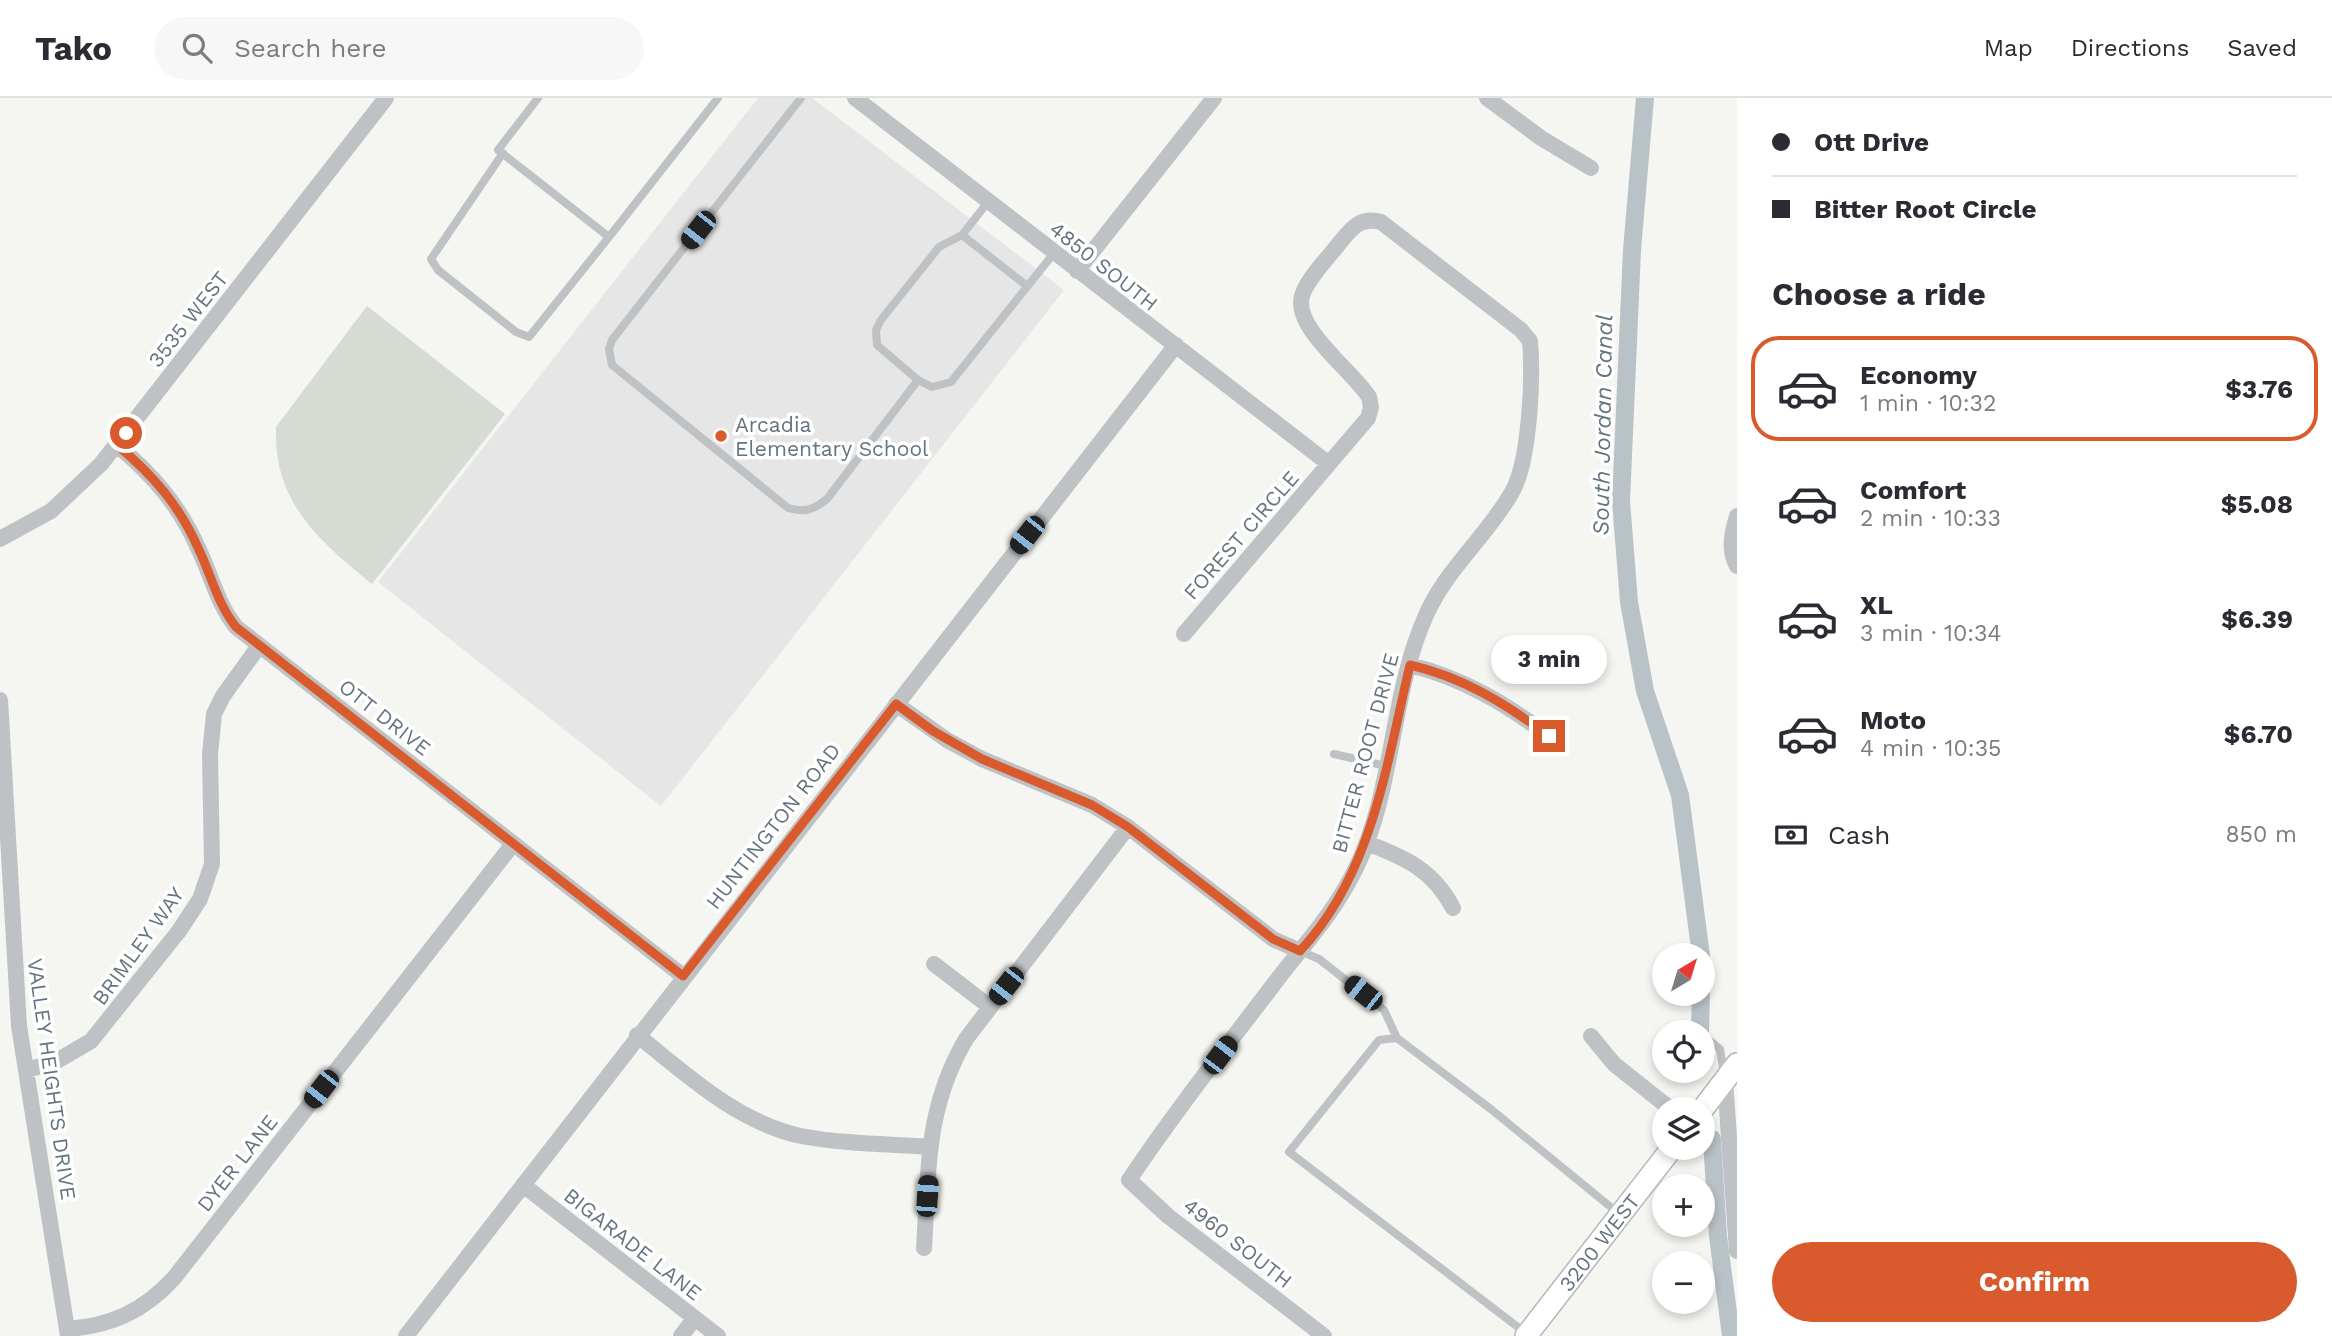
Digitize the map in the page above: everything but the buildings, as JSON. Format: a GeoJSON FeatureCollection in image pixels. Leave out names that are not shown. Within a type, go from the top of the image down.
{"type":"FeatureCollection","features":[{"type":"Feature","properties":{"kind":"street","name":"3535 WEST"},"geometry":{"type":"LineString","coordinates":[[0,539],[51,511],[80,487],[117,445],[386,98]]}},
{"type":"Feature","properties":{"kind":"street","name":"4850 SOUTH"},"geometry":{"type":"LineString","coordinates":[[855,98],[1329,464]]}},
{"type":"Feature","properties":{"kind":"street"},"geometry":{"type":"LineString","coordinates":[[1077,271],[1214,98]]}},
{"type":"Feature","properties":{"kind":"street"},"geometry":{"type":"LineString","coordinates":[[1487,98],[1541,138],[1591,167]]}},
{"type":"Feature","properties":{"kind":"street","name":"BITTER ROOT DRIVE"},"geometry":{"type":"LineString","coordinates":[[1129,1180],[1160,1133],[1331,912],[1367,843],[1410,665],[1426,615],[1440,586],[1511,494],[1524,462],[1530,341],[1521,330],[1391,228],[1369,219],[1358,223]]}},
{"type":"Feature","properties":{"kind":"street","name":"FOREST CIRCLE"},"geometry":{"type":"LineString","coordinates":[[1184,634],[1361,428],[1371,407],[1362,386],[1307,326],[1300,305],[1306,286],[1358,223]]}},
{"type":"Feature","properties":{"kind":"street","name":"HUNTINGTON ROAD"},"geometry":{"type":"LineString","coordinates":[[406,1336],[637,1035],[1176,345]]}},
{"type":"Feature","properties":{"kind":"street","name":"OTT DRIVE"},"geometry":{"type":"LineString","coordinates":[[117,445],[172,498],[201,552],[222,610],[236,627],[683,976]]}},
{"type":"Feature","properties":{"kind":"street"},"geometry":{"type":"LineString","coordinates":[[1737,516],[1732,557],[1737,566]]}},
{"type":"Feature","properties":{"kind":"street","name":"BRIMLEY WAY"},"geometry":{"type":"LineString","coordinates":[[27,1070],[54,1062],[91,1041],[179,931],[200,899],[212,864],[209,754],[214,714],[223,696],[258,646]]}},
{"type":"Feature","properties":{"kind":"street"},"geometry":{"type":"LineString","coordinates":[[1410,665],[1469,685],[1510,707],[1549,736]]}},
{"type":"Feature","properties":{"kind":"street","name":"VALLEY HEIGHTS DRIVE"},"geometry":{"type":"LineString","coordinates":[[0,700],[15,988],[68,1332]]}},
{"type":"Feature","properties":{"kind":"street"},"geometry":{"type":"LineString","coordinates":[[896,704],[929,728],[982,759],[1092,805],[1128,827],[1273,939],[1300,951]]}},
{"type":"Feature","properties":{"kind":"street"},"geometry":{"type":"LineString","coordinates":[[924,1248],[930,1147],[936,1106],[950,1067],[990,1007],[1128,827]]}},
{"type":"Feature","properties":{"kind":"street"},"geometry":{"type":"LineString","coordinates":[[1367,843],[1427,872],[1443,890],[1453,908]]}},
{"type":"Feature","properties":{"kind":"street","name":"DYER LANE"},"geometry":{"type":"LineString","coordinates":[[68,1332],[119,1320],[158,1295],[174,1278],[513,844]]}},
{"type":"Feature","properties":{"kind":"street"},"geometry":{"type":"LineString","coordinates":[[934,964],[990,1007]]}},
{"type":"Feature","properties":{"kind":"street"},"geometry":{"type":"LineString","coordinates":[[637,1035],[732,1107],[779,1129],[803,1136],[930,1147]]}},
{"type":"Feature","properties":{"kind":"street"},"geometry":{"type":"LineString","coordinates":[[1591,1036],[1614,1064],[1656,1097]]}},
{"type":"Feature","properties":{"kind":"street"},"geometry":{"type":"LineString","coordinates":[[1712,1097],[1731,1072]]}},
{"type":"Feature","properties":{"kind":"street"},"geometry":{"type":"LineString","coordinates":[[1731,1072],[1737,1251]]}},
{"type":"Feature","properties":{"kind":"street","name":"3200 WEST"},"geometry":{"type":"LineString","coordinates":[[1526,1335],[1663,1160]]}},
{"type":"Feature","properties":{"kind":"street","name":"4960 SOUTH"},"geometry":{"type":"LineString","coordinates":[[1129,1180],[1168,1216],[1324,1336]]}},
{"type":"Feature","properties":{"kind":"street","name":"BIGARADE LANE"},"geometry":{"type":"LineString","coordinates":[[523,1185],[718,1336]]}},
{"type":"Feature","properties":{"kind":"street"},"geometry":{"type":"LineString","coordinates":[[681,1336],[695,1318]]}},
{"type":"Feature","properties":{"kind":"lane"},"geometry":{"type":"LineString","coordinates":[[538,98],[498,150],[609,237]]}},
{"type":"Feature","properties":{"kind":"lane"},"geometry":{"type":"LineString","coordinates":[[503,153],[431,259],[438,270],[516,332],[529,337],[718,98]]}},
{"type":"Feature","properties":{"kind":"lane"},"geometry":{"type":"LineString","coordinates":[[801,98],[612,340],[609,349],[611,365],[788,508],[801,512],[814,509],[827,499],[918,380]]}},
{"type":"Feature","properties":{"kind":"lane"},"geometry":{"type":"LineString","coordinates":[[988,202],[962,235],[939,247],[876,330],[877,345],[918,380],[932,387],[951,382],[1054,253]]}},
{"type":"Feature","properties":{"kind":"lane"},"geometry":{"type":"LineString","coordinates":[[962,235],[1027,286]]}},
{"type":"Feature","properties":{"kind":"lane"},"geometry":{"type":"LineString","coordinates":[[1334,754],[1386,766]]}},
{"type":"Feature","properties":{"kind":"lane"},"geometry":{"type":"LineString","coordinates":[[1300,951],[1319,959],[1384,1010],[1397,1038],[1492,1110],[1620,1214]]}},
{"type":"Feature","properties":{"kind":"lane"},"geometry":{"type":"LineString","coordinates":[[1397,1038],[1379,1040],[1290,1152],[1526,1335]]}},
{"type":"Feature","properties":{"kind":"lane"},"geometry":{"type":"LineString","coordinates":[[1715,1045],[1720,1049],[1731,1072]]}},
{"type":"Feature","properties":{"kind":"shaded area","name":"Arcadia Elementary School"},"geometry":{"type":"Polygon","coordinates":[[[758,98],[812,98],[1064,290],[661,806],[378,582],[758,98]]]}},
{"type":"Feature","properties":{"kind":"shaded area"},"geometry":{"type":"Polygon","coordinates":[[[367,306],[505,414],[372,584],[334,552],[303,518],[282,477],[277,454],[276,427],[367,306]]]}},
{"type":"Feature","properties":{"kind":"waterway","name":"South Jordan Canal"},"geometry":{"type":"LineString","coordinates":[[1645,98],[1632,250],[1621,501],[1629,602],[1645,691],[1680,795],[1699,943]]}},
{"type":"Feature","properties":{"kind":"waterway","name":"South Jordan Canal"},"geometry":{"type":"LineString","coordinates":[[1700,1020],[1701,1006]]}},
{"type":"Feature","properties":{"kind":"waterway","name":"South Jordan Canal"},"geometry":{"type":"LineString","coordinates":[[1713,1160],[1718,1236],[1731,1336]]}},
{"type":"Feature","properties":{"kind":"place","name":"Arcadia Elementary School"},"geometry":{"type":"Point","coordinates":[721,436]}},
{"type":"Feature","properties":{"kind":"route"},"geometry":{"type":"LineString","coordinates":[[126,433],[117,445],[172,498],[201,552],[222,610],[236,627],[683,976],[896,704],[947,740],[982,759],[1092,805],[1128,827],[1273,939],[1300,951],[1317,933],[1345,890],[1367,843],[1410,665],[1437,671],[1469,685],[1510,707],[1549,736]]}}]}
